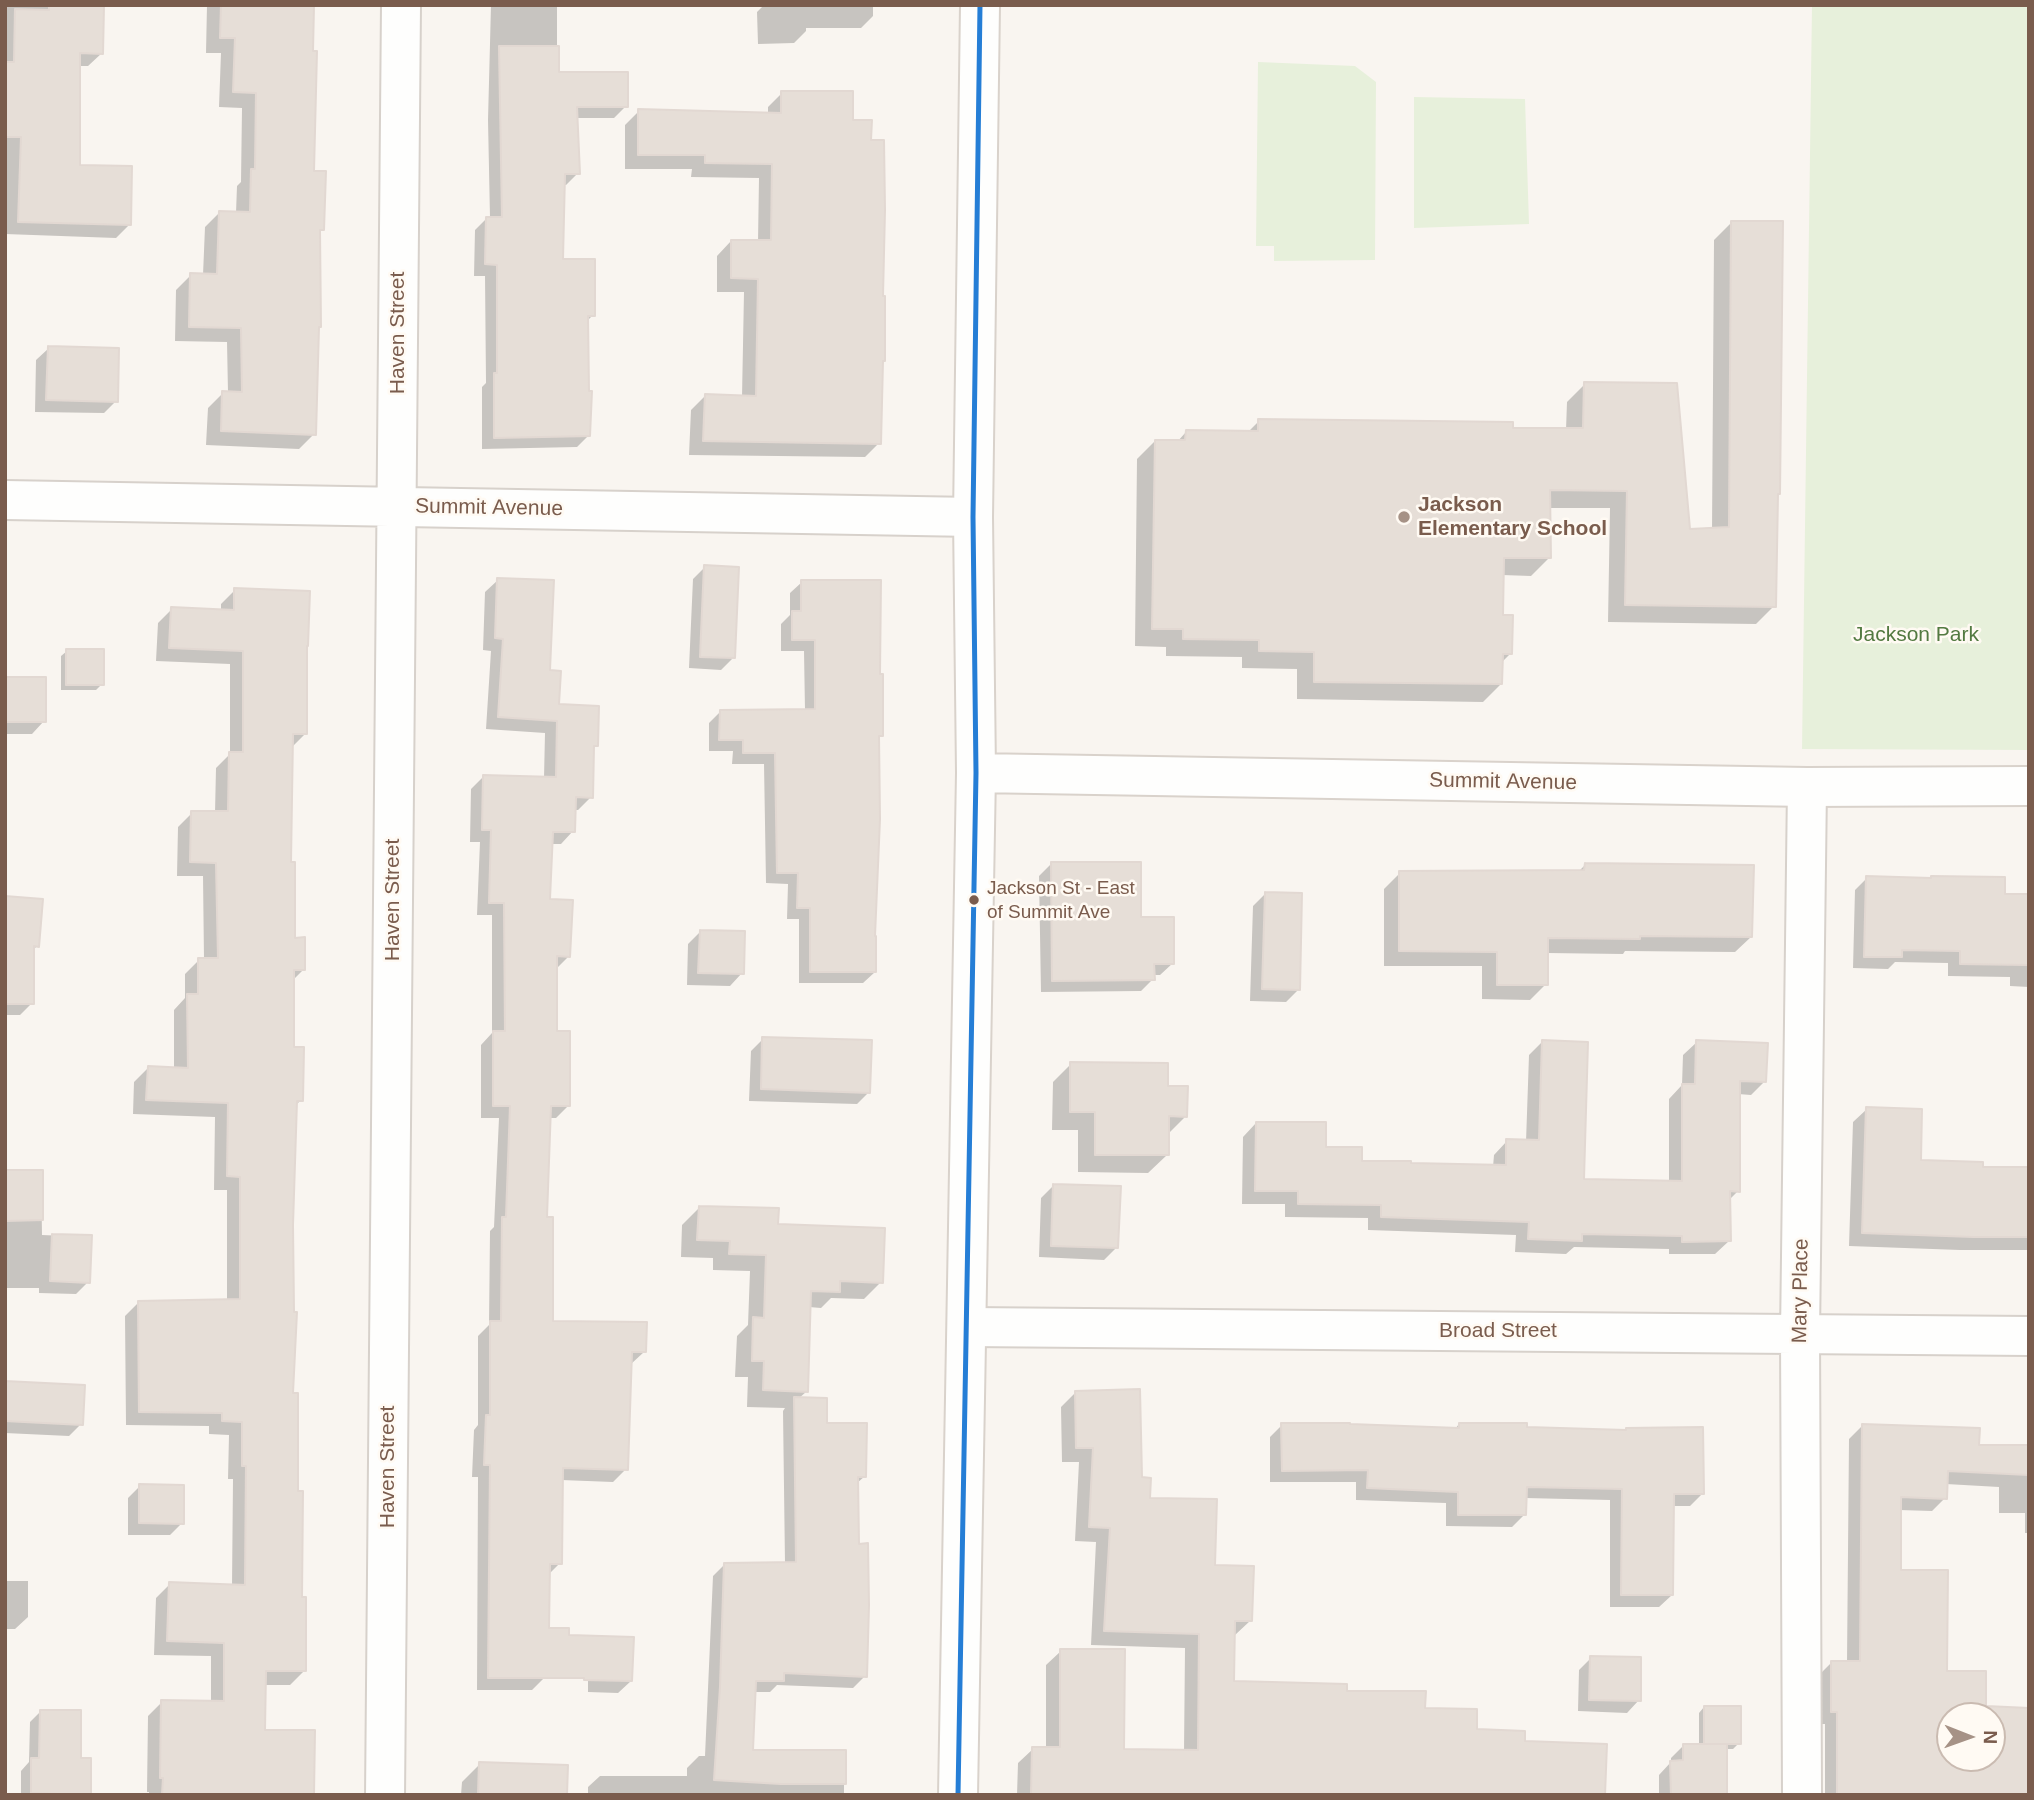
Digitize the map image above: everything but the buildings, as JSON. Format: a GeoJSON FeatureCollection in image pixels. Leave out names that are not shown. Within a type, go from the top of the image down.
{"type":"FeatureCollection","features":[{"type":"Feature","properties":{"kind":"street","name":"Haven Street"},"geometry":{"type":"LineString","coordinates":[[386,1795],[401,5]]}},
{"type":"Feature","properties":{"kind":"street"},"geometry":{"type":"LineString","coordinates":[[958,1795],[976,773],[973,517],[980,5]]}},
{"type":"Feature","properties":{"kind":"street","name":"Summit Avenue"},"geometry":{"type":"LineString","coordinates":[[5,500],[973,517]]}},
{"type":"Feature","properties":{"kind":"street","name":"Summit Avenue"},"geometry":{"type":"LineString","coordinates":[[976,773],[1807,787],[2029,786]]}},
{"type":"Feature","properties":{"kind":"street","name":"Mary Place"},"geometry":{"type":"LineString","coordinates":[[1802,1795],[1800,1334],[1807,787]]}},
{"type":"Feature","properties":{"kind":"street","name":"Broad Street"},"geometry":{"type":"LineString","coordinates":[[968,1327],[2029,1336]]}},
{"type":"Feature","properties":{"kind":"green space","name":"Jackson Park"},"geometry":{"type":"Polygon","coordinates":[[[1812,5],[2029,5],[2029,750],[1802,749],[1812,5]]]}},
{"type":"Feature","properties":{"kind":"green space"},"geometry":{"type":"Polygon","coordinates":[[[1258,62],[1355,66],[1376,82],[1375,260],[1274,261],[1274,246],[1256,246],[1258,62]]]}},
{"type":"Feature","properties":{"kind":"green space"},"geometry":{"type":"Polygon","coordinates":[[[1414,97],[1525,99],[1529,224],[1414,228],[1414,97]]]}},
{"type":"Feature","properties":{"kind":"transit line"},"geometry":{"type":"LineString","coordinates":[[958,1795],[976,773],[973,517],[980,5]]}},
{"type":"Feature","properties":{"kind":"place","name":"Jackson Elementary School"},"geometry":{"type":"Point","coordinates":[1404,517]}},
{"type":"Feature","properties":{"kind":"place","name":"Jackson St - East of Summit Ave"},"geometry":{"type":"Point","coordinates":[974,900]}}]}
